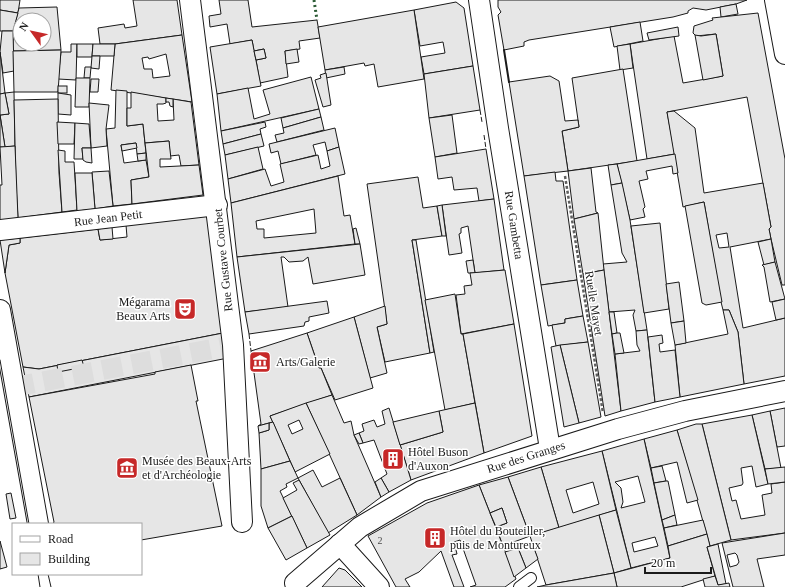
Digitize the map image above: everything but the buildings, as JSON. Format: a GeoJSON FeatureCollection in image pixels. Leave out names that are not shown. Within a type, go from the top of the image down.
{"type":"FeatureCollection","features":[{"type":"Feature","properties":{"kind":"street","name":"Rue Gustave Courbet"},"geometry":{"type":"LineString","coordinates":[[190,0],[217,205],[233,346],[242,522]]}},
{"type":"Feature","properties":{"kind":"street","name":"Rue Gambetta"},"geometry":{"type":"LineString","coordinates":[[479,0],[498,128],[550,449]]}},
{"type":"Feature","properties":{"kind":"street"},"geometry":{"type":"LineString","coordinates":[[775,0],[782,23],[785,54]]}},
{"type":"Feature","properties":{"kind":"street","name":"Rue Jean Petit"},"geometry":{"type":"LineString","coordinates":[[0,230],[217,205]]}},
{"type":"Feature","properties":{"kind":"street"},"geometry":{"type":"LineString","coordinates":[[0,310],[38,523]]}},
{"type":"Feature","properties":{"kind":"street","name":"Rue des Granges"},"geometry":{"type":"LineString","coordinates":[[295,583],[360,527],[421,491],[550,449],[685,411],[785,390]]}},
{"type":"Feature","properties":{"kind":"street"},"geometry":{"type":"LineString","coordinates":[[340,544],[379,587]]}},
{"type":"Feature","properties":{"kind":"lane"},"geometry":{"type":"LineString","coordinates":[[519,587],[532,578]]}},
{"type":"Feature","properties":{"kind":"path","name":"Ruelle Mayet"},"geometry":{"type":"LineString","coordinates":[[565,176],[606,433]]}},
{"type":"Feature","properties":{"kind":"tunnel"},"geometry":{"type":"LineString","coordinates":[[14,387],[233,345]]}},
{"type":"Feature","properties":{"kind":"tram line"},"geometry":{"type":"LineString","coordinates":[[0,360],[29,523]]}},
{"type":"Feature","properties":{"kind":"tram line"},"geometry":{"type":"LineString","coordinates":[[38,575],[40,587]]}},
{"type":"Feature","properties":{"kind":"tram line"},"geometry":{"type":"LineString","coordinates":[[48,575],[51,587]]}},
{"type":"Feature","properties":{"kind":"hedge"},"geometry":{"type":"LineString","coordinates":[[314,0],[317,20]]}},
{"type":"Feature","properties":{"kind":"fence"},"geometry":{"type":"LineString","coordinates":[[480,110],[482,122]]}},
{"type":"Feature","properties":{"kind":"fence"},"geometry":{"type":"LineString","coordinates":[[484,135],[486,149]]}},
{"type":"Feature","properties":{"kind":"fence"},"geometry":{"type":"LineString","coordinates":[[249,334],[251,351]]}},
{"type":"Feature","properties":{"kind":"wall"},"geometry":{"type":"LineString","coordinates":[[504,50],[509,82]]}},
{"type":"Feature","properties":{"kind":"place","name":"Mégarama Beaux Arts"},"geometry":{"type":"Point","coordinates":[185,309]}},
{"type":"Feature","properties":{"kind":"place","name":"Arts/Galerie"},"geometry":{"type":"Point","coordinates":[260,362]}},
{"type":"Feature","properties":{"kind":"place","name":"Hôtel Buson d'Auxon"},"geometry":{"type":"Point","coordinates":[393,459]}},
{"type":"Feature","properties":{"kind":"place","name":"Musée des Beaux-Arts et d'Archéologie"},"geometry":{"type":"Point","coordinates":[127,468]}},
{"type":"Feature","properties":{"kind":"place","name":"Hôtel du Bouteiller, puis de Montureux"},"geometry":{"type":"Point","coordinates":[435,538]}}]}
